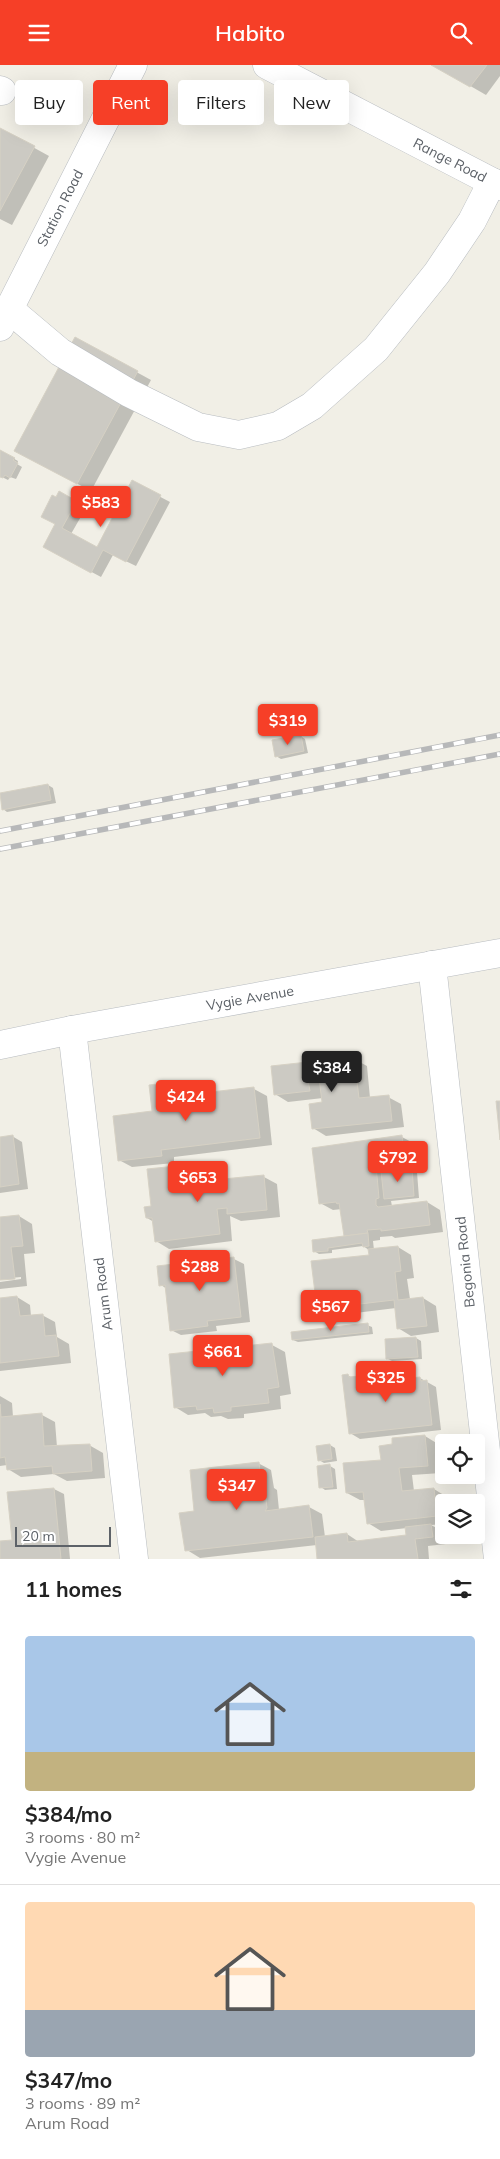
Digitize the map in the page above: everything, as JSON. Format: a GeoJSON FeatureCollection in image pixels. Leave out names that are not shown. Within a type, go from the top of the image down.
{"type":"FeatureCollection","features":[{"type":"Feature","properties":{"kind":"street","name":"Station Road"},"geometry":{"type":"LineString","coordinates":[[5,318],[120,77],[133,65]]}},
{"type":"Feature","properties":{"kind":"street","name":"Range Road"},"geometry":{"type":"LineString","coordinates":[[267,65],[496,184]]}},
{"type":"Feature","properties":{"kind":"street"},"geometry":{"type":"LineString","coordinates":[[5,318],[129,393],[198,427],[239,435],[278,426],[312,406],[376,349],[442,265],[496,184]]}},
{"type":"Feature","properties":{"kind":"street","name":"Vygie Avenue"},"geometry":{"type":"LineString","coordinates":[[0,1045],[72,1029],[500,953]]}},
{"type":"Feature","properties":{"kind":"street","name":"Begonia Road"},"geometry":{"type":"LineString","coordinates":[[432,965],[498,1559]]}},
{"type":"Feature","properties":{"kind":"street","name":"Arum Road"},"geometry":{"type":"LineString","coordinates":[[72,1029],[134,1559]]}},
{"type":"Feature","properties":{"kind":"building"},"geometry":{"type":"Polygon","coordinates":[[[431,65],[487,65],[470,87],[431,65]]]}},
{"type":"Feature","properties":{"kind":"building"},"geometry":{"type":"Polygon","coordinates":[[[0,128],[35,146],[0,211],[0,128]]]}},
{"type":"Feature","properties":{"kind":"building"},"geometry":{"type":"Polygon","coordinates":[[[75,337],[138,371],[77,484],[14,451],[75,337]]]}},
{"type":"Feature","properties":{"kind":"building"},"geometry":{"type":"Polygon","coordinates":[[[0,450],[15,458],[13,460],[18,463],[10,478],[5,475],[3,478],[0,477],[0,450]]]}},
{"type":"Feature","properties":{"kind":"building"},"geometry":{"type":"Polygon","coordinates":[[[132,480],[161,495],[126,562],[103,550],[91,573],[43,547],[55,524],[41,517],[52,495],[56,497],[59,491],[73,499],[70,505],[74,506],[62,528],[97,547],[132,480]]]}},
{"type":"Feature","properties":{"kind":"building"},"geometry":{"type":"Polygon","coordinates":[[[301,735],[304,751],[275,757],[272,740],[301,735]]]}},
{"type":"Feature","properties":{"kind":"building"},"geometry":{"type":"Polygon","coordinates":[[[48,784],[51,800],[2,810],[0,793],[48,784]]]}},
{"type":"Feature","properties":{"kind":"building"},"geometry":{"type":"Polygon","coordinates":[[[354,1057],[359,1098],[389,1095],[392,1121],[312,1129],[309,1104],[322,1102],[319,1078],[308,1080],[310,1091],[274,1095],[271,1066],[354,1057]]]}},
{"type":"Feature","properties":{"kind":"building"},"geometry":{"type":"Polygon","coordinates":[[[175,1082],[177,1096],[254,1087],[260,1138],[161,1150],[162,1156],[118,1161],[113,1116],[152,1111],[149,1085],[175,1082]]]}},
{"type":"Feature","properties":{"kind":"building"},"geometry":{"type":"Polygon","coordinates":[[[496,1101],[500,1101],[500,1140],[496,1101]]]}},
{"type":"Feature","properties":{"kind":"building"},"geometry":{"type":"Polygon","coordinates":[[[13,1135],[19,1184],[0,1187],[0,1137],[13,1135]]]}},
{"type":"Feature","properties":{"kind":"building"},"geometry":{"type":"Polygon","coordinates":[[[402,1135],[405,1161],[376,1165],[379,1198],[376,1199],[376,1205],[378,1207],[427,1201],[430,1225],[381,1231],[381,1229],[367,1230],[368,1233],[344,1236],[339,1203],[319,1204],[312,1148],[402,1135]]]}},
{"type":"Feature","properties":{"kind":"building"},"geometry":{"type":"Polygon","coordinates":[[[186,1165],[188,1188],[224,1185],[223,1179],[264,1175],[267,1210],[227,1214],[227,1208],[217,1209],[220,1234],[155,1242],[152,1218],[146,1218],[144,1207],[151,1206],[147,1169],[186,1165]]]}},
{"type":"Feature","properties":{"kind":"building"},"geometry":{"type":"Polygon","coordinates":[[[412,1168],[414,1196],[384,1199],[381,1171],[412,1168]]]}},
{"type":"Feature","properties":{"kind":"building"},"geometry":{"type":"Polygon","coordinates":[[[19,1215],[23,1246],[11,1247],[15,1279],[0,1280],[0,1217],[19,1215]]]}},
{"type":"Feature","properties":{"kind":"building"},"geometry":{"type":"Polygon","coordinates":[[[368,1233],[369,1246],[363,1247],[362,1243],[328,1248],[328,1251],[313,1252],[312,1240],[368,1233]]]}},
{"type":"Feature","properties":{"kind":"building"},"geometry":{"type":"Polygon","coordinates":[[[398,1246],[401,1271],[395,1272],[398,1300],[423,1297],[427,1326],[397,1329],[394,1300],[317,1309],[311,1261],[369,1255],[368,1249],[398,1246]]]}},
{"type":"Feature","properties":{"kind":"building"},"geometry":{"type":"Polygon","coordinates":[[[234,1257],[241,1317],[207,1321],[208,1326],[170,1331],[165,1285],[159,1286],[157,1266],[234,1257]]]}},
{"type":"Feature","properties":{"kind":"building"},"geometry":{"type":"Polygon","coordinates":[[[17,1296],[20,1316],[43,1314],[45,1336],[56,1335],[59,1356],[0,1363],[0,1298],[17,1296]]]}},
{"type":"Feature","properties":{"kind":"building"},"geometry":{"type":"Polygon","coordinates":[[[368,1323],[369,1332],[292,1340],[291,1332],[368,1323]]]}},
{"type":"Feature","properties":{"kind":"building"},"geometry":{"type":"Polygon","coordinates":[[[416,1337],[418,1357],[386,1359],[385,1339],[416,1337]]]}},
{"type":"Feature","properties":{"kind":"building"},"geometry":{"type":"Polygon","coordinates":[[[272,1343],[279,1387],[267,1389],[269,1403],[231,1407],[231,1411],[214,1413],[213,1408],[197,1410],[196,1406],[174,1408],[169,1354],[272,1343]]]}},
{"type":"Feature","properties":{"kind":"building"},"geometry":{"type":"Polygon","coordinates":[[[400,1372],[401,1379],[420,1377],[421,1381],[427,1380],[432,1425],[349,1434],[342,1375],[348,1374],[349,1377],[400,1372]]]}},
{"type":"Feature","properties":{"kind":"building"},"geometry":{"type":"Polygon","coordinates":[[[0,1404],[1,1417],[42,1413],[44,1446],[90,1444],[92,1471],[53,1474],[52,1466],[7,1470],[5,1457],[0,1458],[0,1404]]]}},
{"type":"Feature","properties":{"kind":"building"},"geometry":{"type":"Polygon","coordinates":[[[425,1435],[428,1466],[399,1468],[402,1491],[434,1488],[435,1516],[367,1524],[363,1492],[346,1493],[343,1463],[381,1460],[379,1446],[392,1444],[392,1438],[425,1435]]]}},
{"type":"Feature","properties":{"kind":"building"},"geometry":{"type":"Polygon","coordinates":[[[330,1444],[332,1459],[318,1461],[316,1446],[330,1444]]]}},
{"type":"Feature","properties":{"kind":"building"},"geometry":{"type":"Polygon","coordinates":[[[259,1462],[261,1481],[264,1481],[267,1508],[265,1511],[309,1505],[313,1537],[185,1551],[179,1513],[194,1511],[190,1470],[259,1462]]]}},
{"type":"Feature","properties":{"kind":"building"},"geometry":{"type":"Polygon","coordinates":[[[330,1464],[333,1487],[319,1488],[317,1466],[330,1464]]]}},
{"type":"Feature","properties":{"kind":"building"},"geometry":{"type":"Polygon","coordinates":[[[54,1488],[61,1559],[0,1559],[0,1541],[12,1540],[7,1492],[54,1488]]]}},
{"type":"Feature","properties":{"kind":"building"},"geometry":{"type":"Polygon","coordinates":[[[431,1524],[433,1537],[415,1539],[418,1559],[317,1559],[315,1537],[347,1533],[348,1542],[406,1535],[405,1527],[431,1524]]]}},
{"type":"Feature","properties":{"kind":"railway"},"geometry":{"type":"LineString","coordinates":[[0,831],[500,735]]}},
{"type":"Feature","properties":{"kind":"railway"},"geometry":{"type":"LineString","coordinates":[[0,849],[500,754]]}}]}
